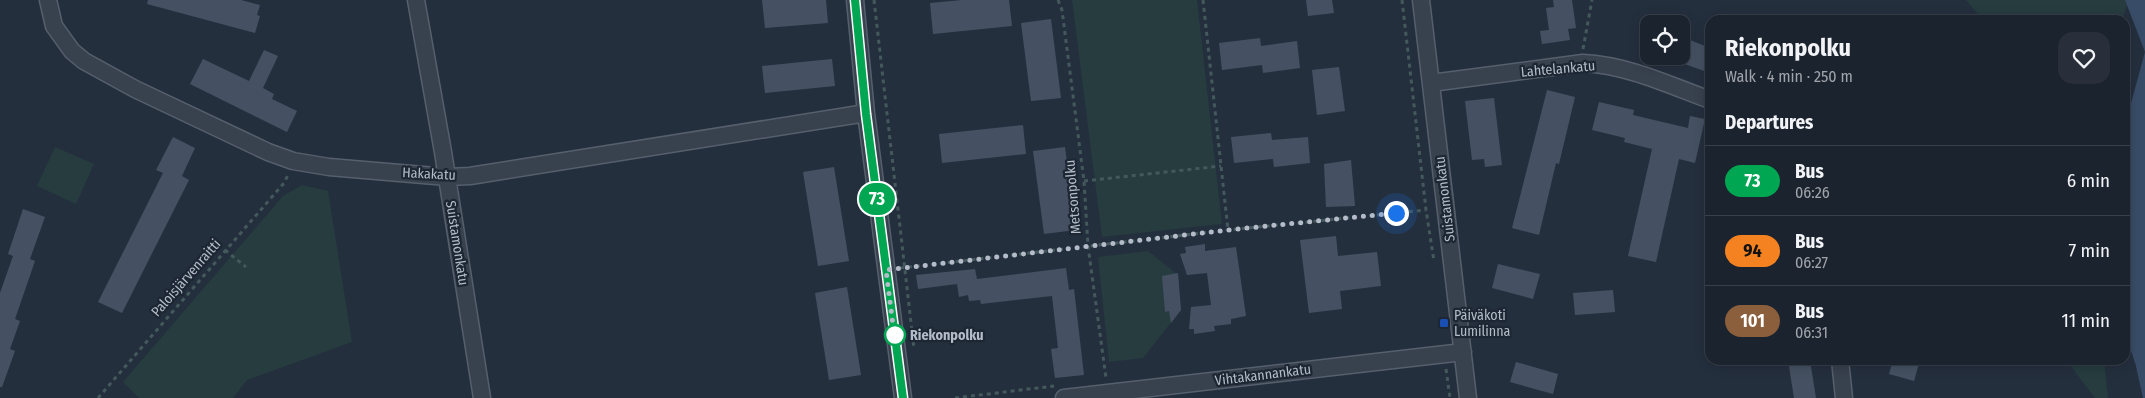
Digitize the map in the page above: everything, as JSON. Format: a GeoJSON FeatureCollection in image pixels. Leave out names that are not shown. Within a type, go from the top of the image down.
{"type":"FeatureCollection","features":[{"type":"Feature","properties":{"kind":"street","name":"Hakakatu"},"geometry":{"type":"LineString","coordinates":[[48,0],[54,26],[72,51],[84,61],[135,90],[268,152],[293,161],[329,168],[447,177],[470,176],[866,114]]}},
{"type":"Feature","properties":{"kind":"street","name":"Suistamonkatu"},"geometry":{"type":"LineString","coordinates":[[416,0],[447,177],[482,398]]}},
{"type":"Feature","properties":{"kind":"street"},"geometry":{"type":"LineString","coordinates":[[855,0],[866,114],[903,398]]}},
{"type":"Feature","properties":{"kind":"street","name":"Suistamonkatu"},"geometry":{"type":"LineString","coordinates":[[1422,0],[1468,398]]}},
{"type":"Feature","properties":{"kind":"street","name":"Lahtelankatu"},"geometry":{"type":"LineString","coordinates":[[1431,83],[1583,63],[1599,64],[1629,71],[1705,98]]}},
{"type":"Feature","properties":{"kind":"street","name":"Vihtakannankatu"},"geometry":{"type":"LineString","coordinates":[[1061,392],[1181,391],[1463,352]]}},
{"type":"Feature","properties":{"kind":"street"},"geometry":{"type":"LineString","coordinates":[[1841,365],[1844,398]]}},
{"type":"Feature","properties":{"kind":"path"},"geometry":{"type":"LineString","coordinates":[[874,0],[914,350]]}},
{"type":"Feature","properties":{"kind":"path","name":"Metsonpolku"},"geometry":{"type":"LineString","coordinates":[[1058,0],[1062,10],[1084,181],[1088,246],[1106,380],[1097,381]]}},
{"type":"Feature","properties":{"kind":"path"},"geometry":{"type":"LineString","coordinates":[[1203,0],[1228,230]]}},
{"type":"Feature","properties":{"kind":"path"},"geometry":{"type":"LineString","coordinates":[[1402,0],[1426,210],[1435,267]]}},
{"type":"Feature","properties":{"kind":"path"},"geometry":{"type":"LineString","coordinates":[[1583,63],[1583,52],[1592,0]]}},
{"type":"Feature","properties":{"kind":"path"},"geometry":{"type":"LineString","coordinates":[[1084,181],[1221,166]]}},
{"type":"Feature","properties":{"kind":"path","name":"Paloisjärvenraitti"},"geometry":{"type":"LineString","coordinates":[[98,398],[284,183],[289,172]]}},
{"type":"Feature","properties":{"kind":"path"},"geometry":{"type":"LineString","coordinates":[[886,270],[1228,230],[1426,210]]}},
{"type":"Feature","properties":{"kind":"path"},"geometry":{"type":"LineString","coordinates":[[225,250],[246,267]]}},
{"type":"Feature","properties":{"kind":"path"},"geometry":{"type":"LineString","coordinates":[[1444,354],[1450,398]]}},
{"type":"Feature","properties":{"kind":"path"},"geometry":{"type":"LineString","coordinates":[[955,398],[1061,392]]}},
{"type":"Feature","properties":{"kind":"green space"},"geometry":{"type":"Polygon","coordinates":[[[1072,0],[1197,0],[1222,224],[1102,237],[1072,0]]]}},
{"type":"Feature","properties":{"kind":"green space"},"geometry":{"type":"Polygon","coordinates":[[[1966,0],[2125,0],[2127,5],[2124,15],[1979,15],[1966,0]]]}},
{"type":"Feature","properties":{"kind":"green space"},"geometry":{"type":"Polygon","coordinates":[[[55,147],[94,164],[76,204],[37,186],[55,147]]]}},
{"type":"Feature","properties":{"kind":"green space"},"geometry":{"type":"Polygon","coordinates":[[[302,185],[328,191],[352,342],[247,380],[233,398],[139,398],[123,382],[283,196],[302,185]]]}},
{"type":"Feature","properties":{"kind":"green space"},"geometry":{"type":"Polygon","coordinates":[[[1148,251],[1178,275],[1181,310],[1143,358],[1109,362],[1098,257],[1148,251]]]}},
{"type":"Feature","properties":{"kind":"green space"},"geometry":{"type":"Polygon","coordinates":[[[2070,365],[2105,365],[2108,398],[2095,398],[2070,365]]]}},
{"type":"Feature","properties":{"kind":"water"},"geometry":{"type":"Polygon","coordinates":[[[2125,0],[2145,0],[2145,52],[2125,0]]]}},
{"type":"Feature","properties":{"kind":"water"},"geometry":{"type":"Polygon","coordinates":[[[2145,52],[2145,398],[2143,398],[2130,347],[2130,107],[2145,52]]]}},
{"type":"Feature","properties":{"kind":"building"},"geometry":{"type":"Polygon","coordinates":[[[148,0],[241,0],[260,5],[257,15],[260,16],[255,33],[147,4],[148,0]]]}},
{"type":"Feature","properties":{"kind":"building"},"geometry":{"type":"Polygon","coordinates":[[[762,0],[826,0],[828,23],[765,28],[762,0]]]}},
{"type":"Feature","properties":{"kind":"building"},"geometry":{"type":"Polygon","coordinates":[[[962,0],[1009,0],[1012,26],[933,34],[930,3],[962,0]]]}},
{"type":"Feature","properties":{"kind":"building"},"geometry":{"type":"Polygon","coordinates":[[[1306,0],[1332,0],[1334,13],[1308,16],[1306,0]]]}},
{"type":"Feature","properties":{"kind":"building"},"geometry":{"type":"Polygon","coordinates":[[[1553,0],[1572,0],[1576,28],[1568,29],[1570,40],[1542,44],[1540,31],[1549,30],[1546,8],[1554,7],[1553,0]]]}},
{"type":"Feature","properties":{"kind":"building"},"geometry":{"type":"Polygon","coordinates":[[[1051,19],[1061,98],[1031,101],[1021,23],[1051,19]]]}},
{"type":"Feature","properties":{"kind":"building"},"geometry":{"type":"Polygon","coordinates":[[[1260,38],[1261,46],[1297,41],[1300,68],[1263,73],[1262,65],[1222,70],[1219,43],[1260,38]]]}},
{"type":"Feature","properties":{"kind":"building"},"geometry":{"type":"Polygon","coordinates":[[[1690,40],[1705,46],[1705,71],[1687,65],[1690,65],[1690,40]]]}},
{"type":"Feature","properties":{"kind":"building"},"geometry":{"type":"Polygon","coordinates":[[[264,50],[278,56],[263,88],[274,94],[272,99],[297,111],[287,132],[190,84],[203,59],[249,81],[264,50]]]}},
{"type":"Feature","properties":{"kind":"building"},"geometry":{"type":"Polygon","coordinates":[[[832,59],[835,86],[765,93],[762,66],[832,59]]]}},
{"type":"Feature","properties":{"kind":"building"},"geometry":{"type":"Polygon","coordinates":[[[1339,67],[1345,111],[1317,115],[1312,70],[1339,67]]]}},
{"type":"Feature","properties":{"kind":"building"},"geometry":{"type":"Polygon","coordinates":[[[1547,90],[1575,97],[1559,164],[1556,163],[1539,235],[1512,228],[1547,90]]]}},
{"type":"Feature","properties":{"kind":"building"},"geometry":{"type":"Polygon","coordinates":[[[1494,98],[1502,165],[1485,167],[1484,159],[1472,160],[1465,101],[1494,98]]]}},
{"type":"Feature","properties":{"kind":"building"},"geometry":{"type":"Polygon","coordinates":[[[1599,102],[1634,110],[1633,115],[1688,128],[1690,116],[1705,119],[1695,163],[1679,159],[1656,262],[1628,256],[1652,149],[1624,142],[1625,138],[1592,130],[1599,102]]]}},
{"type":"Feature","properties":{"kind":"building"},"geometry":{"type":"Polygon","coordinates":[[[1023,125],[1026,154],[942,163],[939,134],[1023,125]]]}},
{"type":"Feature","properties":{"kind":"building"},"geometry":{"type":"Polygon","coordinates":[[[1271,133],[1272,140],[1308,137],[1310,163],[1274,167],[1273,159],[1234,163],[1231,137],[1271,133]]]}},
{"type":"Feature","properties":{"kind":"building"},"geometry":{"type":"Polygon","coordinates":[[[173,137],[195,148],[182,176],[189,180],[122,313],[98,302],[163,173],[156,170],[173,137]]]}},
{"type":"Feature","properties":{"kind":"building"},"geometry":{"type":"Polygon","coordinates":[[[1065,147],[1076,230],[1044,234],[1033,151],[1065,147]]]}},
{"type":"Feature","properties":{"kind":"building"},"geometry":{"type":"Polygon","coordinates":[[[1351,160],[1355,206],[1326,207],[1324,164],[1351,160]]]}},
{"type":"Feature","properties":{"kind":"building"},"geometry":{"type":"Polygon","coordinates":[[[834,167],[849,261],[818,266],[803,172],[834,167]]]}},
{"type":"Feature","properties":{"kind":"building"},"geometry":{"type":"Polygon","coordinates":[[[23,209],[45,217],[30,259],[35,261],[15,319],[20,321],[10,349],[15,351],[2,387],[0,387],[0,293],[13,256],[8,254],[23,209]]]}},
{"type":"Feature","properties":{"kind":"building"},"geometry":{"type":"Polygon","coordinates":[[[1336,236],[1338,256],[1377,252],[1381,286],[1340,291],[1342,309],[1309,313],[1300,240],[1336,236]]]}},
{"type":"Feature","properties":{"kind":"building"},"geometry":{"type":"Polygon","coordinates":[[[1205,244],[1205,251],[1236,247],[1246,316],[1231,319],[1231,324],[1214,326],[1215,331],[1194,334],[1194,329],[1189,329],[1191,307],[1211,305],[1207,273],[1187,275],[1180,254],[1186,253],[1185,247],[1205,244]]]}},
{"type":"Feature","properties":{"kind":"building"},"geometry":{"type":"Polygon","coordinates":[[[1498,264],[1540,274],[1533,299],[1492,288],[1498,264]]]}},
{"type":"Feature","properties":{"kind":"building"},"geometry":{"type":"Polygon","coordinates":[[[1066,268],[1069,290],[1074,289],[1084,375],[1055,378],[1051,349],[1058,348],[1052,296],[981,304],[980,300],[969,301],[968,295],[959,297],[957,284],[918,289],[916,275],[975,269],[977,279],[1066,268]]]}},
{"type":"Feature","properties":{"kind":"building"},"geometry":{"type":"Polygon","coordinates":[[[1178,273],[1181,310],[1171,323],[1169,311],[1165,312],[1162,276],[1178,273]]]}},
{"type":"Feature","properties":{"kind":"building"},"geometry":{"type":"Polygon","coordinates":[[[847,287],[861,375],[829,380],[815,293],[847,287]]]}},
{"type":"Feature","properties":{"kind":"building"},"geometry":{"type":"Polygon","coordinates":[[[1613,290],[1615,312],[1575,315],[1573,293],[1613,290]]]}},
{"type":"Feature","properties":{"kind":"building"},"geometry":{"type":"Polygon","coordinates":[[[1516,362],[1558,374],[1553,394],[1510,382],[1516,362]]]}},
{"type":"Feature","properties":{"kind":"building"},"geometry":{"type":"Polygon","coordinates":[[[1789,365],[1811,365],[1816,398],[1794,398],[1789,365]]]}},
{"type":"Feature","properties":{"kind":"building"},"geometry":{"type":"Polygon","coordinates":[[[1892,365],[1919,365],[1914,381],[1889,374],[1892,365]]]}},
{"type":"Feature","properties":{"kind":"bus line","name":"73"},"geometry":{"type":"LineString","coordinates":[[855,0],[866,114],[903,398]]}},
{"type":"Feature","properties":{"kind":"place","name":"Päiväkoti Lumilinna"},"geometry":{"type":"Point","coordinates":[1444,323]}},
{"type":"Feature","properties":{"kind":"place","name":"Riekonpolku"},"geometry":{"type":"Point","coordinates":[895,335]}},
{"type":"Feature","properties":{"kind":"route"},"geometry":{"type":"LineString","coordinates":[[895,335],[895,341],[886,270],[1228,230],[1396,213]]}}]}
